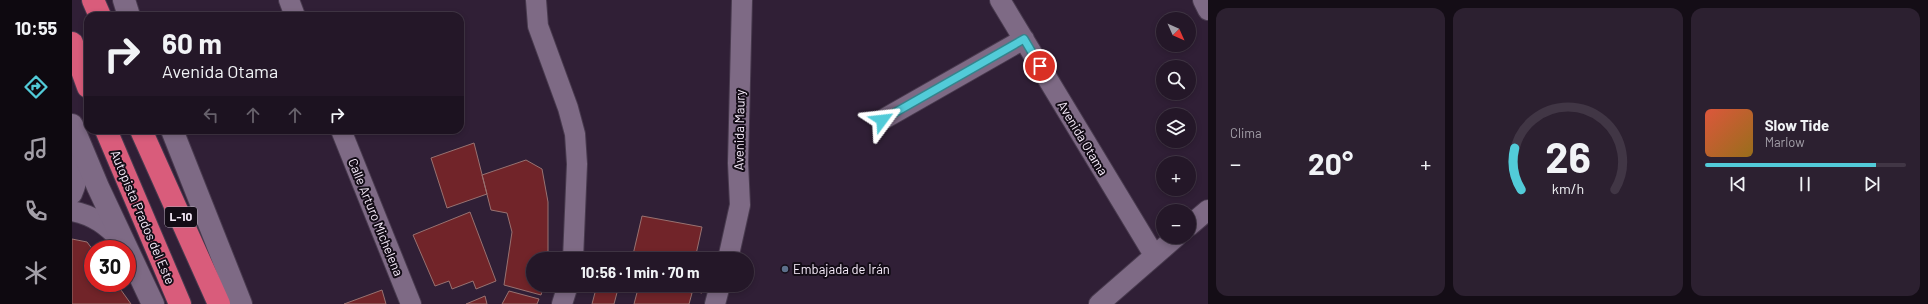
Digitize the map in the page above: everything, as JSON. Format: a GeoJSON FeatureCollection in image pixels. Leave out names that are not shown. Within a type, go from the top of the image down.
{"type":"FeatureCollection","features":[{"type":"Feature","properties":{"kind":"highway"},"geometry":{"type":"LineString","coordinates":[[93,0],[98,12]]}},
{"type":"Feature","properties":{"kind":"highway"},"geometry":{"type":"LineString","coordinates":[[72,43],[84,76]]}},
{"type":"Feature","properties":{"kind":"highway","name":"Autopista Prados del Este"},"geometry":{"type":"LineString","coordinates":[[108,134],[180,304]]}},
{"type":"Feature","properties":{"kind":"highway","name":"L-10"},"geometry":{"type":"LineString","coordinates":[[143,134],[218,304]]}},
{"type":"Feature","properties":{"kind":"street"},"geometry":{"type":"LineString","coordinates":[[124,0],[128,12]]}},
{"type":"Feature","properties":{"kind":"street"},"geometry":{"type":"LineString","coordinates":[[536,0],[538,26],[568,108],[575,134],[577,164],[572,252]]}},
{"type":"Feature","properties":{"kind":"street","name":"Avenida Maury"},"geometry":{"type":"LineString","coordinates":[[730,252],[740,205],[738,163],[742,0]]}},
{"type":"Feature","properties":{"kind":"street","name":"Avenida Otama"},"geometry":{"type":"LineString","coordinates":[[1000,0],[1154,255]]}},
{"type":"Feature","properties":{"kind":"street"},"geometry":{"type":"LineString","coordinates":[[1202,0],[1208,10]]}},
{"type":"Feature","properties":{"kind":"street"},"geometry":{"type":"LineString","coordinates":[[882,120],[1024,39]]}},
{"type":"Feature","properties":{"kind":"street"},"geometry":{"type":"LineString","coordinates":[[72,194],[77,181],[79,162],[74,131]]}},
{"type":"Feature","properties":{"kind":"street"},"geometry":{"type":"LineString","coordinates":[[74,131],[123,240]]}},
{"type":"Feature","properties":{"kind":"street","name":"L-10"},"geometry":{"type":"LineString","coordinates":[[174,134],[241,304]]}},
{"type":"Feature","properties":{"kind":"street","name":"Calle Arturo Michelena"},"geometry":{"type":"LineString","coordinates":[[343,134],[411,304]]}},
{"type":"Feature","properties":{"kind":"street"},"geometry":{"type":"LineString","coordinates":[[1196,220],[1208,210]]}},
{"type":"Feature","properties":{"kind":"street"},"geometry":{"type":"LineString","coordinates":[[72,211],[95,218],[104,224],[121,240]]}},
{"type":"Feature","properties":{"kind":"street"},"geometry":{"type":"LineString","coordinates":[[1099,304],[1167,244]]}},
{"type":"Feature","properties":{"kind":"street"},"geometry":{"type":"LineString","coordinates":[[136,268],[153,304]]}},
{"type":"Feature","properties":{"kind":"street"},"geometry":{"type":"LineString","coordinates":[[562,304],[566,292]]}},
{"type":"Feature","properties":{"kind":"street"},"geometry":{"type":"LineString","coordinates":[[715,304],[718,292]]}},
{"type":"Feature","properties":{"kind":"building"},"geometry":{"type":"Polygon","coordinates":[[[474,143],[487,194],[447,208],[431,158],[474,143]]]}},
{"type":"Feature","properties":{"kind":"building"},"geometry":{"type":"Polygon","coordinates":[[[526,160],[542,169],[548,202],[548,252],[526,252],[526,291],[504,285],[512,232],[507,213],[491,210],[482,175],[526,160]]]}},
{"type":"Feature","properties":{"kind":"building"},"geometry":{"type":"Polygon","coordinates":[[[470,212],[496,281],[476,289],[473,281],[452,289],[449,281],[435,286],[413,235],[470,212]]]}},
{"type":"Feature","properties":{"kind":"building"},"geometry":{"type":"Polygon","coordinates":[[[642,216],[702,227],[697,252],[634,252],[642,216]]]}},
{"type":"Feature","properties":{"kind":"building"},"geometry":{"type":"Polygon","coordinates":[[[72,239],[84,241],[84,292],[122,292],[131,304],[72,304],[72,239]]]}},
{"type":"Feature","properties":{"kind":"building"},"geometry":{"type":"Polygon","coordinates":[[[382,290],[386,304],[344,304],[382,290]]]}},
{"type":"Feature","properties":{"kind":"building"},"geometry":{"type":"Polygon","coordinates":[[[509,291],[539,299],[537,304],[502,304],[509,291]]]}},
{"type":"Feature","properties":{"kind":"building"},"geometry":{"type":"Polygon","coordinates":[[[530,292],[542,292],[541,295],[530,292]]]}},
{"type":"Feature","properties":{"kind":"building"},"geometry":{"type":"Polygon","coordinates":[[[595,292],[617,292],[614,304],[592,304],[595,292]]]}},
{"type":"Feature","properties":{"kind":"building"},"geometry":{"type":"Polygon","coordinates":[[[637,292],[692,293],[689,304],[634,304],[637,292]]]}},
{"type":"Feature","properties":{"kind":"building"},"geometry":{"type":"Polygon","coordinates":[[[485,296],[487,304],[466,304],[485,296]]]}},
{"type":"Feature","properties":{"kind":"place","name":"Embajada de Irán"},"geometry":{"type":"Point","coordinates":[785,269]}},
{"type":"Feature","properties":{"kind":"route"},"geometry":{"type":"LineString","coordinates":[[882,120],[1024,39],[1040,66]]}}]}
